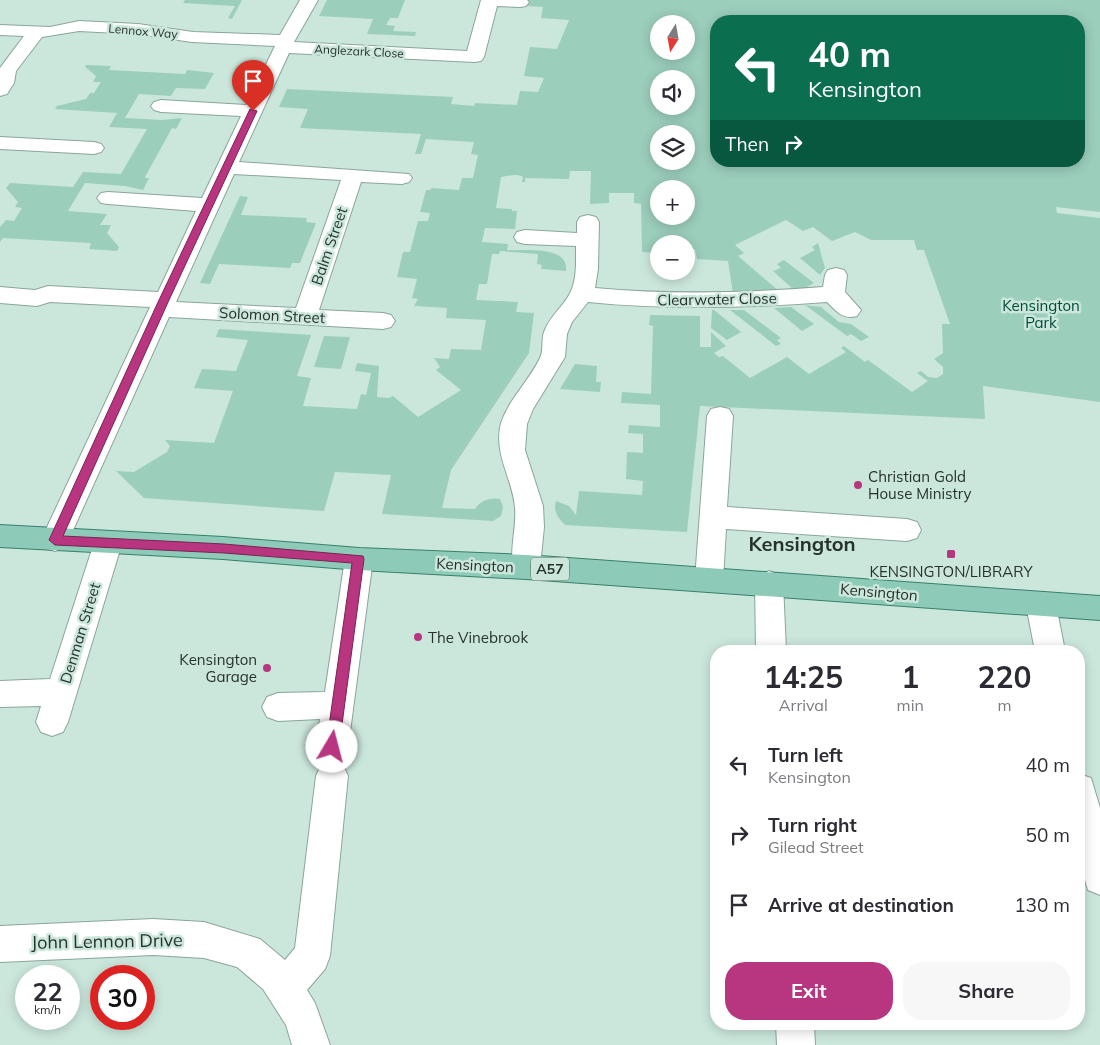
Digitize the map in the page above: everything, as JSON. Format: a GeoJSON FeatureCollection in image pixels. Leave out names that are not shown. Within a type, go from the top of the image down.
{"type":"FeatureCollection","features":[{"type":"Feature","properties":{"kind":"main road","name":"Kensington"},"geometry":{"type":"LineString","coordinates":[[0,536],[224,548],[359,559],[526,567],[1100,608]]}},
{"type":"Feature","properties":{"kind":"street"},"geometry":{"type":"LineString","coordinates":[[55,540],[209,204],[285,44],[309,0]]}},
{"type":"Feature","properties":{"kind":"street","name":"Anglezark Close"},"geometry":{"type":"LineString","coordinates":[[285,44],[475,57],[490,0],[520,2]]}},
{"type":"Feature","properties":{"kind":"street","name":"Lennox Way"},"geometry":{"type":"LineString","coordinates":[[0,30],[50,32],[79,26],[138,29],[147,32],[185,34],[192,37],[285,44]]}},
{"type":"Feature","properties":{"kind":"street"},"geometry":{"type":"LineString","coordinates":[[0,90],[5,83],[7,71],[37,32]]}},
{"type":"Feature","properties":{"kind":"street"},"geometry":{"type":"LineString","coordinates":[[161,106],[253,111]]}},
{"type":"Feature","properties":{"kind":"street"},"geometry":{"type":"LineString","coordinates":[[0,143],[94,148]]}},
{"type":"Feature","properties":{"kind":"street"},"geometry":{"type":"LineString","coordinates":[[226,168],[402,178]]}},
{"type":"Feature","properties":{"kind":"street","name":"Balm Street"},"geometry":{"type":"LineString","coordinates":[[305,316],[353,175]]}},
{"type":"Feature","properties":{"kind":"street"},"geometry":{"type":"LineString","coordinates":[[108,198],[209,204]]}},
{"type":"Feature","properties":{"kind":"street"},"geometry":{"type":"LineString","coordinates":[[526,237],[588,231],[587,269],[582,294],[562,319],[555,334],[552,357],[521,408],[514,424],[512,450],[529,506],[530,526],[526,567]]}},
{"type":"Feature","properties":{"kind":"street","name":"Clearwater Close"},"geometry":{"type":"LineString","coordinates":[[582,294],[624,299],[713,302],[834,285],[850,310]]}},
{"type":"Feature","properties":{"kind":"street","name":"Solomon Street"},"geometry":{"type":"LineString","coordinates":[[0,295],[37,298],[48,294],[162,305],[384,321]]}},
{"type":"Feature","properties":{"kind":"street"},"geometry":{"type":"LineString","coordinates":[[709,580],[720,416]]}},
{"type":"Feature","properties":{"kind":"street"},"geometry":{"type":"LineString","coordinates":[[713,517],[907,530]]}},
{"type":"Feature","properties":{"kind":"street","name":"Denman Street"},"geometry":{"type":"LineString","coordinates":[[52,722],[108,543]]}},
{"type":"Feature","properties":{"kind":"street"},"geometry":{"type":"LineString","coordinates":[[284,988],[312,956],[338,705],[359,559]]}},
{"type":"Feature","properties":{"kind":"street"},"geometry":{"type":"LineString","coordinates":[[768,583],[771,645]]}},
{"type":"Feature","properties":{"kind":"street"},"geometry":{"type":"LineString","coordinates":[[1040,604],[1049,645]]}},
{"type":"Feature","properties":{"kind":"street"},"geometry":{"type":"LineString","coordinates":[[1,694],[61,692]]}},
{"type":"Feature","properties":{"kind":"street"},"geometry":{"type":"LineString","coordinates":[[278,707],[338,705]]}},
{"type":"Feature","properties":{"kind":"street"},"geometry":{"type":"LineString","coordinates":[[1085,814],[1100,878]]}},
{"type":"Feature","properties":{"kind":"street","name":"John Lennon Drive"},"geometry":{"type":"LineString","coordinates":[[0,944],[153,937],[204,940],[247,952],[276,976],[302,1016],[311,1045]]}},
{"type":"Feature","properties":{"kind":"street"},"geometry":{"type":"LineString","coordinates":[[795,1030],[796,1045]]}},
{"type":"Feature","properties":{"kind":"green space"},"geometry":{"type":"Polygon","coordinates":[[[185,0],[242,0],[232,19],[228,18],[235,6],[183,3],[185,0]]]}},
{"type":"Feature","properties":{"kind":"green space"},"geometry":{"type":"Polygon","coordinates":[[[327,0],[405,0],[398,18],[390,18],[386,25],[395,26],[393,31],[416,32],[415,36],[367,34],[373,19],[319,16],[327,0]]]}},
{"type":"Feature","properties":{"kind":"green space","name":"Kensington Park"},"geometry":{"type":"Polygon","coordinates":[[[528,0],[1100,0],[1100,212],[1056,207],[1057,213],[1100,218],[1100,402],[983,386],[985,419],[700,406],[687,532],[565,525],[557,514],[555,508],[556,501],[569,506],[576,515],[579,491],[642,495],[643,481],[626,479],[627,452],[643,453],[643,434],[628,433],[629,425],[660,427],[660,405],[621,403],[622,392],[651,394],[653,326],[649,325],[650,315],[700,316],[700,347],[711,347],[711,332],[726,346],[714,353],[719,357],[723,356],[750,378],[787,357],[809,374],[846,352],[841,348],[844,346],[865,362],[868,360],[912,392],[928,381],[917,373],[921,371],[928,377],[937,378],[943,374],[943,367],[934,359],[943,353],[942,324],[950,324],[924,250],[917,250],[914,240],[871,240],[855,232],[832,241],[813,227],[803,231],[786,220],[735,245],[744,253],[738,256],[779,291],[733,294],[728,261],[697,259],[695,235],[650,235],[650,252],[642,252],[641,204],[634,203],[634,193],[609,193],[609,203],[590,204],[591,171],[570,171],[569,179],[525,178],[525,182],[522,182],[523,177],[512,175],[501,177],[496,208],[517,211],[515,229],[485,228],[482,242],[508,244],[507,250],[534,250],[553,253],[561,257],[565,263],[566,271],[541,269],[542,265],[537,264],[538,254],[500,251],[499,254],[492,254],[487,284],[479,284],[476,300],[518,302],[516,312],[534,313],[529,353],[451,470],[442,508],[475,509],[486,500],[500,499],[503,507],[501,516],[493,521],[382,514],[391,475],[335,472],[324,511],[144,498],[116,471],[134,472],[167,452],[170,446],[165,440],[214,443],[233,391],[194,388],[202,369],[236,371],[248,340],[216,337],[219,329],[311,335],[297,376],[311,378],[303,406],[357,409],[361,394],[366,395],[371,373],[355,371],[357,363],[379,366],[377,397],[389,398],[393,396],[418,417],[461,390],[436,370],[440,367],[434,358],[449,359],[451,349],[481,350],[486,320],[446,318],[447,308],[414,306],[418,299],[412,298],[417,279],[397,277],[403,252],[410,252],[418,221],[428,221],[430,213],[420,212],[426,190],[431,190],[431,188],[459,190],[462,178],[473,178],[478,155],[471,154],[474,142],[426,139],[421,154],[415,154],[421,134],[300,128],[308,109],[279,107],[287,89],[453,97],[451,104],[474,106],[475,103],[517,105],[520,91],[538,92],[544,78],[524,76],[530,47],[557,49],[569,20],[541,18],[543,7],[526,6],[528,0]]]}},
{"type":"Feature","properties":{"kind":"green space"},"geometry":{"type":"Polygon","coordinates":[[[86,65],[111,66],[109,70],[185,74],[187,70],[214,73],[205,89],[176,88],[171,96],[139,94],[125,118],[162,120],[182,118],[176,129],[172,128],[145,177],[149,178],[143,190],[125,186],[85,183],[68,211],[107,214],[100,225],[111,225],[107,233],[119,247],[117,251],[89,249],[90,243],[3,238],[0,242],[0,227],[6,220],[14,221],[22,208],[15,207],[18,202],[6,188],[10,183],[73,187],[83,172],[121,174],[147,129],[109,127],[117,113],[55,109],[57,106],[86,99],[90,93],[94,93],[101,82],[93,82],[96,76],[85,67],[86,65]]]}},
{"type":"Feature","properties":{"kind":"green space"},"geometry":{"type":"Polygon","coordinates":[[[240,196],[248,197],[241,215],[307,218],[306,222],[316,223],[300,263],[292,263],[290,268],[219,264],[210,284],[200,283],[240,196]]]}},
{"type":"Feature","properties":{"kind":"green space"},"geometry":{"type":"Polygon","coordinates":[[[818,243],[825,268],[820,275],[800,258],[815,250],[812,247],[818,243]]]}},
{"type":"Feature","properties":{"kind":"green space"},"geometry":{"type":"Polygon","coordinates":[[[784,260],[814,283],[805,288],[794,290],[773,271],[781,268],[777,264],[784,260]]]}},
{"type":"Feature","properties":{"kind":"green space"},"geometry":{"type":"Polygon","coordinates":[[[805,305],[821,307],[839,322],[851,324],[869,337],[861,341],[851,334],[847,336],[805,305]]]}},
{"type":"Feature","properties":{"kind":"green space"},"geometry":{"type":"Polygon","coordinates":[[[791,307],[814,324],[802,331],[774,308],[791,307]]]}},
{"type":"Feature","properties":{"kind":"green space"},"geometry":{"type":"Polygon","coordinates":[[[712,310],[741,332],[727,340],[711,328],[712,310]]]}},
{"type":"Feature","properties":{"kind":"green space"},"geometry":{"type":"Polygon","coordinates":[[[730,310],[744,310],[781,338],[777,340],[781,344],[776,346],[730,310]]]}},
{"type":"Feature","properties":{"kind":"green space"},"geometry":{"type":"Polygon","coordinates":[[[324,336],[350,337],[341,369],[314,367],[324,336]]]}},
{"type":"Feature","properties":{"kind":"green space"},"geometry":{"type":"Polygon","coordinates":[[[575,364],[597,366],[596,382],[601,382],[600,392],[560,389],[575,364]]]}},
{"type":"Feature","properties":{"kind":"place","name":"Christian Gold House Ministry"},"geometry":{"type":"Point","coordinates":[858,485]}},
{"type":"Feature","properties":{"kind":"place","name":"KENSINGTON/LIBRARY"},"geometry":{"type":"Point","coordinates":[951,554]}},
{"type":"Feature","properties":{"kind":"place","name":"The Vinebrook"},"geometry":{"type":"Point","coordinates":[418,637]}},
{"type":"Feature","properties":{"kind":"place","name":"Kensington Garage"},"geometry":{"type":"Point","coordinates":[267,668]}},
{"type":"Feature","properties":{"kind":"district","name":"Kensington"},"geometry":{"type":"Point","coordinates":[802,543]}},
{"type":"Feature","properties":{"kind":"route"},"geometry":{"type":"LineString","coordinates":[[253,111],[164,300],[55,540],[224,548],[359,559],[332,747]]}}]}
